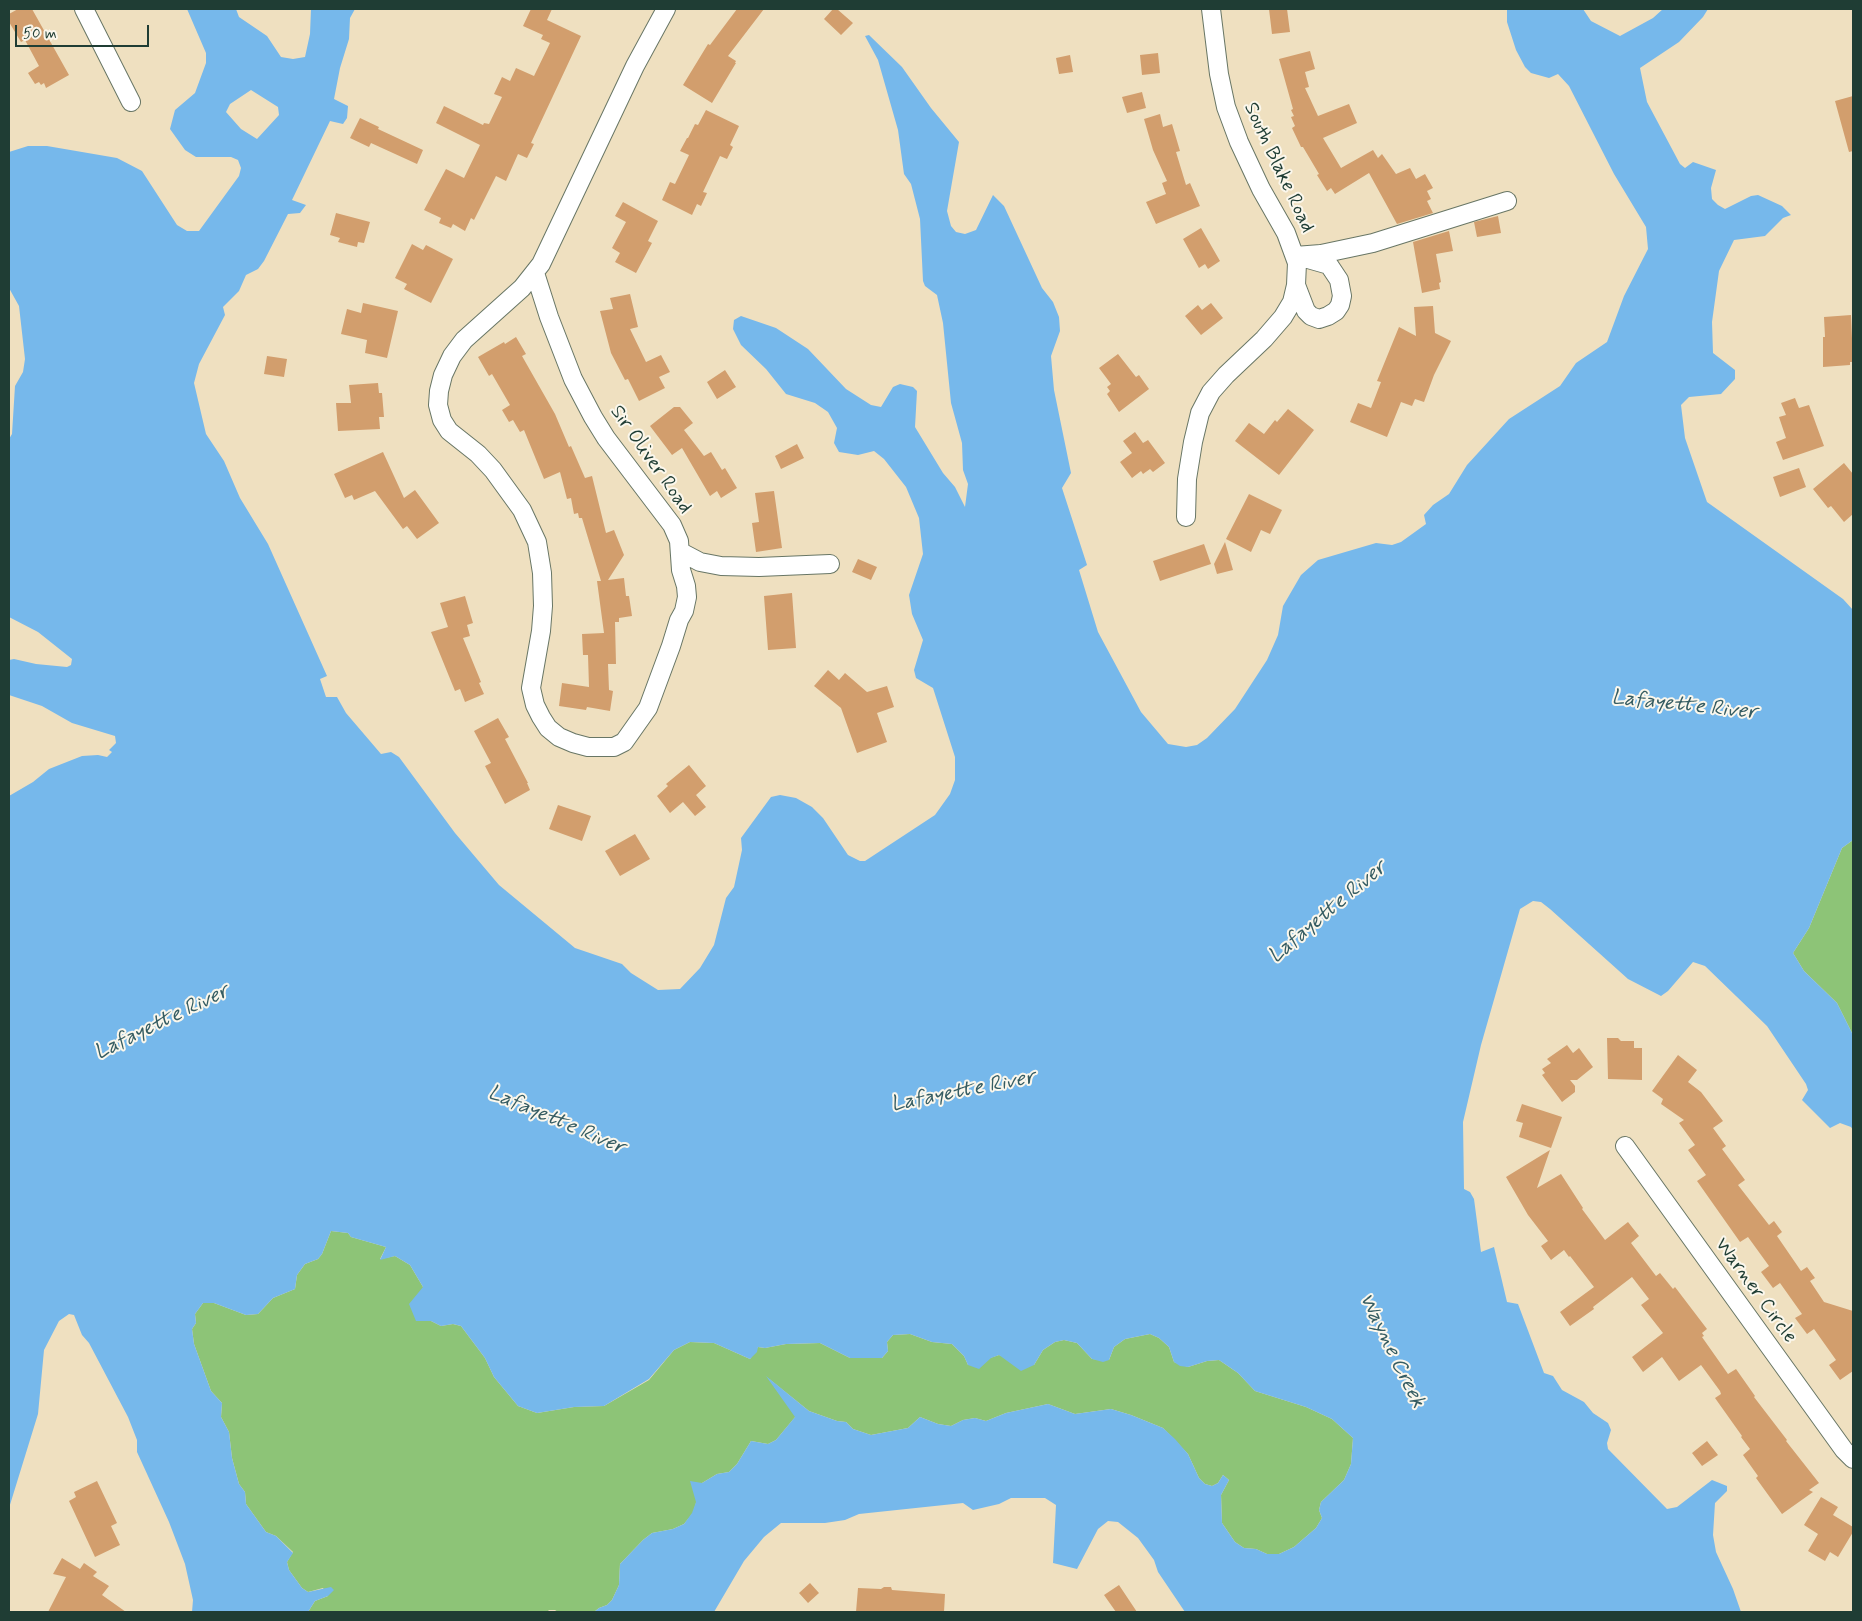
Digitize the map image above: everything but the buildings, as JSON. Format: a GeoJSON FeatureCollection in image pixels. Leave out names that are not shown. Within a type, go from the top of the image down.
{"type":"FeatureCollection","features":[{"type":"Feature","properties":{"kind":"street"},"geometry":{"type":"LineString","coordinates":[[84,9],[131,102]]}},
{"type":"Feature","properties":{"kind":"street","name":"Sir Oliver Road"},"geometry":{"type":"LineString","coordinates":[[535,274],[573,379],[606,438],[672,525],[679,541],[681,552],[681,570],[687,597],[684,610],[648,708],[632,733],[624,742],[614,747],[588,747],[573,744],[558,737],[548,728],[535,705],[531,688],[541,631],[543,606],[542,573],[537,542],[522,510],[493,470],[478,454],[449,431],[442,420],[438,406],[439,391],[443,375],[452,356],[464,340],[522,288],[542,264],[639,58],[666,9]]}},
{"type":"Feature","properties":{"kind":"street","name":"South Blake Road"},"geometry":{"type":"LineString","coordinates":[[1186,517],[1187,479],[1200,413],[1211,392],[1264,339],[1283,317],[1292,302],[1296,285],[1297,264],[1286,233],[1261,189],[1239,142],[1226,107],[1219,74],[1211,9]]}},
{"type":"Feature","properties":{"kind":"street"},"geometry":{"type":"LineString","coordinates":[[1295,256],[1321,254],[1373,243],[1507,200]]}},
{"type":"Feature","properties":{"kind":"street","name":"South Blake Road"},"geometry":{"type":"LineString","coordinates":[[1295,256],[1329,265],[1340,280],[1342,296],[1340,305],[1336,311],[1328,316],[1318,319],[1311,316],[1306,311],[1296,285]]}},
{"type":"Feature","properties":{"kind":"street"},"geometry":{"type":"LineString","coordinates":[[681,552],[700,562],[721,566],[759,567],[830,564]]}},
{"type":"Feature","properties":{"kind":"street","name":"Warner Circle"},"geometry":{"type":"LineString","coordinates":[[1624,1146],[1832,1434],[1853,1459]]}},
{"type":"Feature","properties":{"kind":"green space"},"geometry":{"type":"Polygon","coordinates":[[[1853,840],[1853,1035],[1837,1003],[1804,971],[1793,953],[1809,928],[1842,848],[1853,840]]]}},
{"type":"Feature","properties":{"kind":"green space"},"geometry":{"type":"Polygon","coordinates":[[[331,1231],[348,1233],[351,1237],[386,1247],[380,1259],[395,1256],[410,1265],[423,1287],[431,1321],[441,1326],[453,1324],[461,1326],[485,1358],[494,1377],[518,1406],[537,1413],[574,1407],[604,1406],[649,1380],[674,1350],[690,1342],[714,1343],[750,1359],[758,1347],[820,1343],[850,1358],[882,1358],[888,1351],[887,1342],[893,1335],[910,1334],[932,1342],[952,1344],[964,1356],[968,1365],[999,1355],[1034,1365],[1043,1350],[1055,1342],[1064,1340],[1077,1343],[1092,1359],[1109,1360],[1114,1347],[1125,1339],[1150,1334],[1159,1338],[1169,1347],[1174,1362],[1188,1367],[1207,1361],[1219,1360],[1238,1373],[1255,1391],[1306,1407],[1332,1419],[1353,1438],[1351,1464],[1344,1480],[1321,1502],[1319,1510],[1322,1518],[1316,1528],[1294,1547],[1279,1554],[1267,1554],[1256,1549],[1244,1548],[1235,1542],[1222,1523],[1221,1495],[1229,1480],[1223,1475],[1218,1483],[1212,1486],[1205,1484],[1199,1478],[1188,1454],[1163,1428],[1131,1415],[1111,1409],[1075,1414],[1048,1404],[1006,1413],[986,1421],[975,1418],[963,1420],[951,1426],[938,1424],[920,1417],[908,1428],[871,1435],[853,1429],[846,1422],[837,1421],[809,1411],[768,1378],[796,1416],[776,1440],[768,1444],[751,1441],[737,1464],[729,1472],[717,1474],[702,1483],[693,1513],[684,1524],[673,1529],[652,1533],[643,1540],[620,1564],[619,1585],[612,1600],[594,1612],[558,1612],[549,1610],[547,1612],[308,1612],[315,1601],[328,1596],[323,1588],[308,1592],[302,1588],[289,1570],[287,1562],[293,1552],[276,1536],[266,1532],[246,1504],[245,1492],[239,1484],[232,1458],[229,1432],[221,1417],[222,1403],[211,1391],[194,1344],[192,1329],[196,1323],[195,1314],[203,1303],[214,1303],[246,1315],[258,1314],[273,1298],[295,1289],[297,1275],[305,1264],[318,1259],[322,1254],[331,1231]]]}},
{"type":"Feature","properties":{"kind":"water"},"geometry":{"type":"Polygon","coordinates":[[[187,9],[236,9],[239,17],[267,36],[281,57],[293,59],[305,57],[310,34],[311,9],[355,9],[350,18],[349,39],[340,68],[334,99],[348,106],[347,118],[343,124],[330,121],[292,200],[306,205],[300,213],[288,214],[264,261],[258,269],[246,275],[239,291],[223,307],[225,315],[199,364],[194,383],[206,434],[224,461],[240,498],[268,544],[327,676],[320,679],[326,697],[337,697],[346,713],[381,754],[391,752],[399,757],[455,833],[499,885],[575,948],[622,964],[631,973],[658,990],[680,989],[700,968],[714,945],[726,898],[734,887],[742,850],[741,838],[771,797],[780,795],[796,798],[812,807],[823,818],[848,855],[860,861],[865,861],[935,815],[950,794],[955,780],[955,757],[933,688],[916,678],[914,670],[923,640],[912,614],[909,595],[923,554],[919,518],[906,487],[884,459],[874,451],[858,455],[839,452],[834,443],[837,428],[828,412],[815,403],[786,394],[766,369],[741,345],[733,329],[734,320],[741,316],[776,328],[808,349],[846,389],[871,405],[881,407],[893,387],[900,384],[913,387],[917,391],[915,427],[943,473],[955,487],[965,507],[968,484],[963,470],[962,443],[951,403],[943,323],[937,295],[925,286],[923,281],[920,219],[911,184],[904,174],[898,130],[878,60],[865,36],[869,35],[902,67],[931,108],[959,142],[947,211],[951,226],[956,232],[965,234],[976,230],[993,195],[1004,206],[1042,288],[1053,302],[1059,317],[1060,331],[1051,356],[1054,390],[1071,473],[1062,488],[1087,565],[1079,570],[1098,632],[1141,712],[1168,744],[1186,747],[1197,745],[1207,738],[1235,709],[1267,660],[1278,635],[1283,606],[1301,575],[1318,560],[1376,543],[1392,545],[1401,542],[1426,524],[1424,515],[1433,505],[1449,494],[1467,465],[1509,419],[1560,386],[1576,363],[1607,342],[1624,296],[1648,249],[1646,227],[1614,174],[1569,86],[1558,74],[1549,78],[1531,73],[1525,67],[1516,50],[1507,22],[1507,9],[1583,9],[1591,21],[1620,36],[1653,18],[1663,9],[1708,9],[1703,17],[1679,42],[1640,68],[1647,102],[1680,164],[1685,168],[1693,162],[1716,170],[1711,188],[1712,199],[1718,205],[1725,209],[1751,196],[1758,195],[1782,206],[1791,215],[1783,218],[1765,236],[1734,240],[1719,271],[1712,322],[1713,353],[1735,370],[1735,379],[1721,394],[1689,397],[1681,405],[1685,438],[1707,502],[1843,599],[1853,610],[1853,840],[1842,848],[1809,928],[1793,953],[1804,971],[1837,1003],[1853,1035],[1853,1130],[1851,1127],[1840,1123],[1830,1128],[1802,1100],[1808,1090],[1806,1084],[1767,1026],[1705,966],[1693,962],[1668,991],[1661,996],[1628,979],[1550,909],[1541,902],[1533,901],[1520,909],[1481,1045],[1463,1122],[1464,1189],[1470,1192],[1474,1199],[1481,1252],[1494,1247],[1507,1302],[1518,1304],[1544,1373],[1553,1376],[1562,1390],[1584,1402],[1593,1413],[1608,1423],[1611,1430],[1607,1443],[1608,1449],[1667,1509],[1677,1507],[1712,1480],[1727,1486],[1727,1491],[1715,1503],[1713,1535],[1716,1552],[1741,1612],[1185,1612],[1158,1572],[1154,1560],[1138,1538],[1118,1522],[1108,1521],[1098,1529],[1077,1569],[1053,1563],[1056,1505],[1045,1498],[1011,1498],[999,1504],[973,1510],[963,1503],[859,1514],[845,1520],[825,1523],[781,1523],[764,1537],[744,1561],[714,1612],[594,1612],[612,1600],[619,1585],[620,1564],[643,1540],[652,1533],[673,1529],[684,1524],[692,1513],[696,1502],[690,1481],[702,1483],[717,1474],[729,1472],[737,1464],[751,1441],[768,1444],[776,1440],[795,1417],[766,1376],[809,1411],[837,1421],[846,1422],[853,1429],[871,1435],[908,1428],[920,1417],[938,1424],[951,1426],[963,1420],[975,1418],[986,1421],[1006,1413],[1048,1404],[1075,1414],[1111,1409],[1131,1415],[1163,1428],[1175,1439],[1188,1454],[1199,1478],[1205,1484],[1212,1486],[1218,1483],[1223,1475],[1229,1480],[1221,1495],[1222,1523],[1235,1542],[1244,1548],[1256,1549],[1267,1554],[1279,1554],[1294,1547],[1316,1528],[1322,1518],[1319,1510],[1321,1502],[1344,1480],[1351,1464],[1353,1438],[1332,1419],[1306,1407],[1255,1391],[1238,1373],[1219,1360],[1207,1361],[1188,1367],[1180,1366],[1174,1362],[1169,1347],[1159,1338],[1150,1334],[1125,1339],[1114,1347],[1109,1360],[1103,1362],[1092,1359],[1077,1343],[1064,1340],[1055,1342],[1043,1350],[1034,1365],[1021,1371],[999,1355],[991,1358],[979,1369],[968,1365],[964,1356],[952,1344],[932,1342],[910,1334],[893,1335],[887,1342],[888,1351],[882,1358],[850,1358],[820,1343],[758,1347],[757,1352],[750,1359],[714,1343],[690,1342],[674,1350],[649,1379],[604,1406],[574,1407],[537,1413],[518,1406],[494,1377],[485,1358],[461,1326],[453,1324],[441,1326],[431,1321],[416,1321],[409,1304],[423,1287],[410,1265],[395,1256],[380,1260],[386,1247],[351,1237],[348,1233],[331,1231],[322,1254],[318,1259],[305,1264],[297,1275],[295,1289],[273,1298],[258,1314],[246,1315],[214,1303],[203,1303],[195,1314],[196,1323],[192,1329],[194,1344],[211,1391],[222,1403],[221,1417],[229,1432],[232,1458],[239,1484],[245,1492],[246,1504],[266,1532],[276,1536],[293,1553],[287,1562],[289,1570],[302,1588],[308,1592],[331,1587],[334,1590],[328,1596],[315,1601],[308,1612],[192,1612],[193,1600],[185,1564],[169,1522],[137,1452],[137,1440],[128,1417],[89,1343],[82,1335],[74,1315],[69,1314],[59,1321],[44,1350],[38,1414],[9,1508],[9,796],[33,782],[49,769],[82,756],[98,755],[107,757],[112,752],[109,750],[116,743],[115,736],[72,723],[42,706],[9,695],[9,660],[14,659],[36,664],[67,667],[71,665],[72,659],[38,632],[9,617],[9,439],[12,434],[15,386],[23,372],[25,359],[19,306],[9,288],[9,152],[28,146],[47,146],[117,158],[142,171],[177,225],[187,231],[199,231],[239,176],[241,168],[238,160],[231,157],[196,157],[185,150],[170,129],[175,110],[195,93],[206,63],[206,53],[187,9]],[[251,90],[230,104],[226,112],[241,129],[257,139],[279,115],[278,107],[251,90]]]}},
{"type":"Feature","properties":{"kind":"water label","name":"Lafayette River"},"geometry":{"type":"Point","coordinates":[1684,706]}},
{"type":"Feature","properties":{"kind":"water label","name":"Lafayette River"},"geometry":{"type":"Point","coordinates":[1328,913]}},
{"type":"Feature","properties":{"kind":"water label","name":"Lafayette River"},"geometry":{"type":"Point","coordinates":[162,1023]}},
{"type":"Feature","properties":{"kind":"water label","name":"Lafayette River"},"geometry":{"type":"Point","coordinates":[963,1092]}},
{"type":"Feature","properties":{"kind":"water label","name":"Lafayette River"},"geometry":{"type":"Point","coordinates":[556,1121]}},
{"type":"Feature","properties":{"kind":"water label","name":"Wayne Creek"},"geometry":{"type":"Point","coordinates":[1391,1351]}}]}
